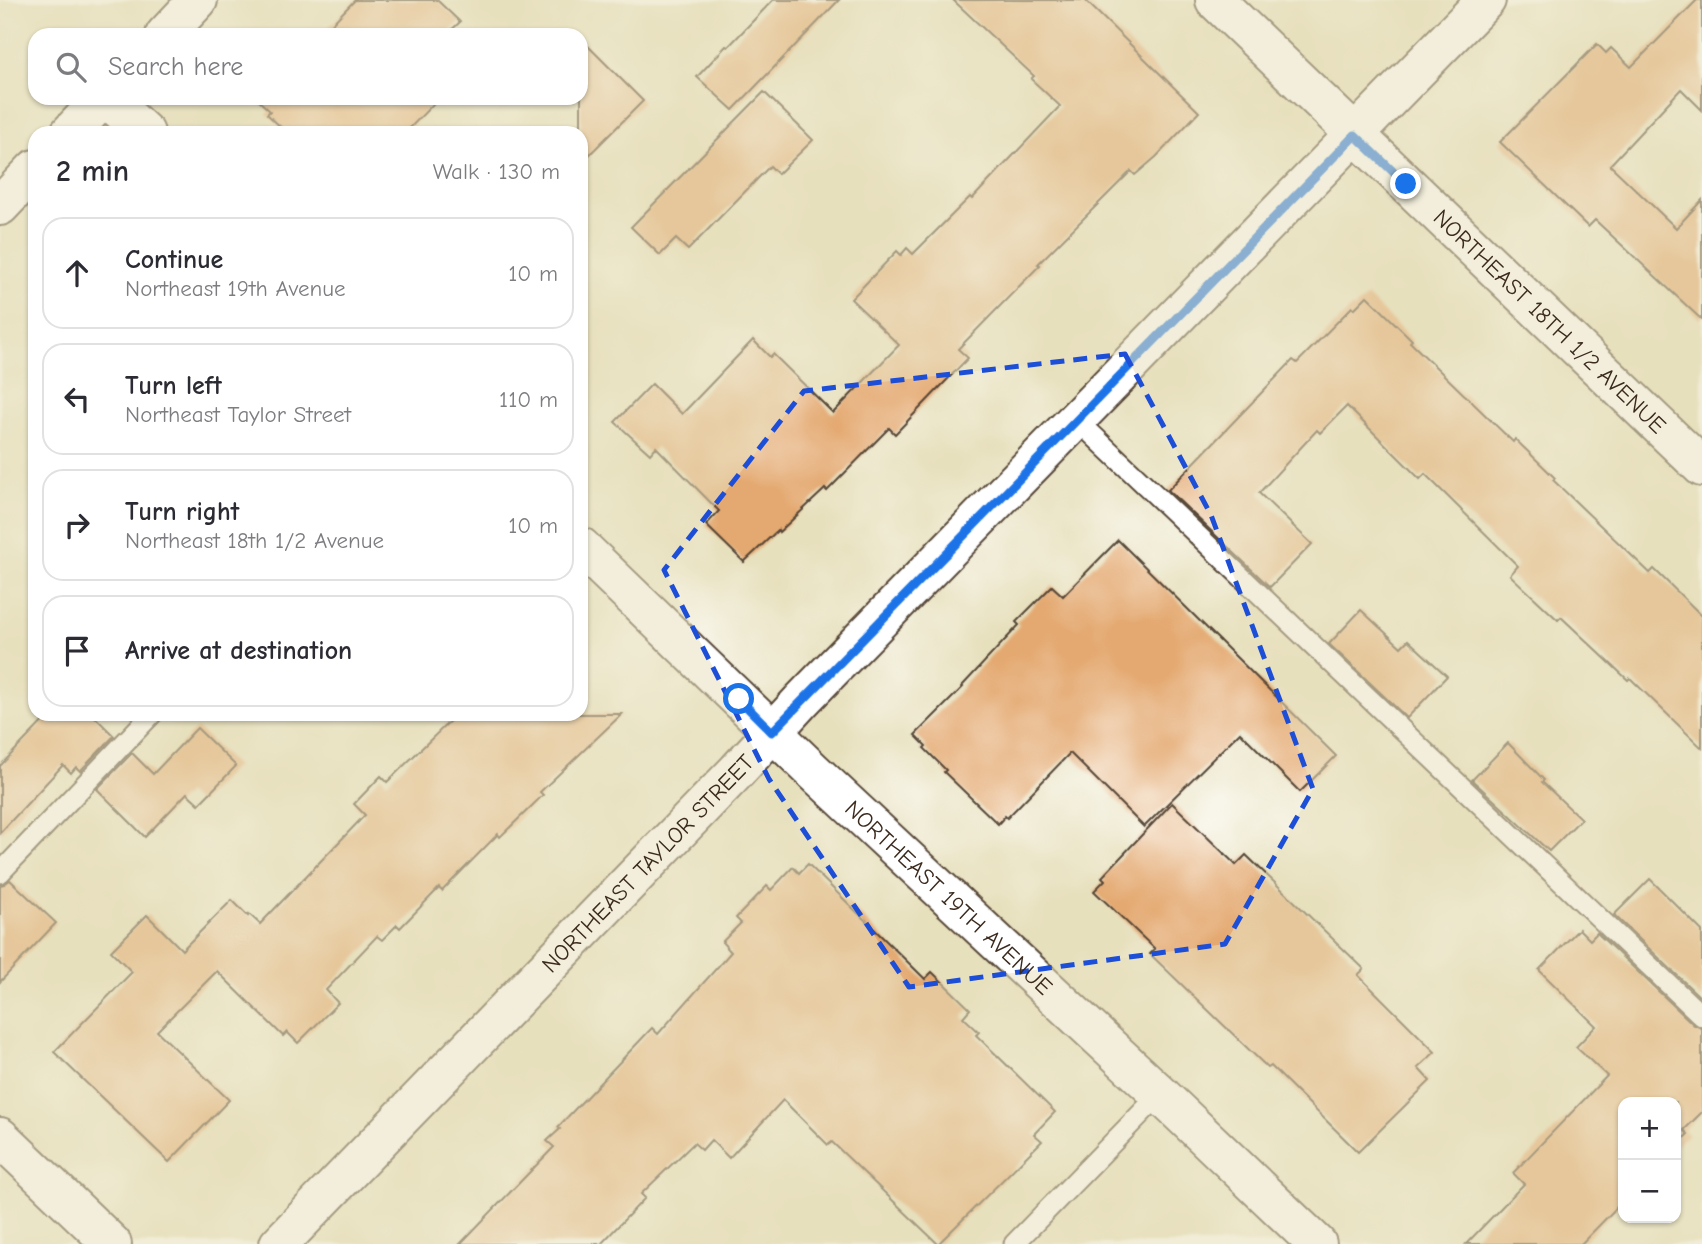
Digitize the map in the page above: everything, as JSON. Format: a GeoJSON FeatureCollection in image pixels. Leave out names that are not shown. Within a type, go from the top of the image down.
{"type":"FeatureCollection","features":[{"type":"Feature","properties":{"kind":"street"},"geometry":{"type":"LineString","coordinates":[[172,28],[198,0]]}},
{"type":"Feature","properties":{"kind":"street","name":"NORTHEAST 18TH 1/2 AVENUE"},"geometry":{"type":"LineString","coordinates":[[1215,0],[1702,467]]}},
{"type":"Feature","properties":{"kind":"street","name":"NORTHEAST TAYLOR STREET"},"geometry":{"type":"LineString","coordinates":[[279,1244],[772,732],[1486,0]]}},
{"type":"Feature","properties":{"kind":"street"},"geometry":{"type":"LineString","coordinates":[[76,126],[98,105]]}},
{"type":"Feature","properties":{"kind":"street"},"geometry":{"type":"LineString","coordinates":[[113,105],[137,126]]}},
{"type":"Feature","properties":{"kind":"street"},"geometry":{"type":"LineString","coordinates":[[0,206],[28,176]]}},
{"type":"Feature","properties":{"kind":"street","name":"NORTHEAST 19TH AVENUE"},"geometry":{"type":"LineString","coordinates":[[588,554],[772,732],[1317,1244]]}},
{"type":"Feature","properties":{"kind":"street"},"geometry":{"type":"LineString","coordinates":[[0,1137],[112,1244]]}},
{"type":"Feature","properties":{"kind":"lane"},"geometry":{"type":"LineString","coordinates":[[1077,420],[1702,1016]]}},
{"type":"Feature","properties":{"kind":"lane"},"geometry":{"type":"LineString","coordinates":[[0,873],[145,721]]}},
{"type":"Feature","properties":{"kind":"lane"},"geometry":{"type":"LineString","coordinates":[[1014,1244],[1160,1094]]}},
{"type":"Feature","properties":{"kind":"highlighted area"},"geometry":{"type":"Polygon","coordinates":[[[1125,354],[1211,515],[1313,789],[1225,944],[909,987],[769,779],[664,570],[804,391],[1125,354]]]}},
{"type":"Feature","properties":{"kind":"building"},"geometry":{"type":"Polygon","coordinates":[[[355,0],[437,0],[460,22],[454,28],[328,28],[355,0]]]}},
{"type":"Feature","properties":{"kind":"building"},"geometry":{"type":"Polygon","coordinates":[[[773,0],[839,0],[733,110],[697,77],[773,0]]]}},
{"type":"Feature","properties":{"kind":"building"},"geometry":{"type":"Polygon","coordinates":[[[953,0],[1085,0],[1199,112],[1156,157],[1135,175],[1131,171],[1038,264],[1040,265],[958,349],[968,358],[895,434],[889,428],[827,491],[825,489],[744,562],[706,525],[719,511],[656,447],[650,454],[615,422],[652,384],[682,414],[753,340],[770,357],[773,354],[833,413],[899,345],[851,299],[897,251],[901,255],[907,248],[913,254],[970,197],[972,199],[1060,106],[1031,79],[1034,76],[953,0]]]}},
{"type":"Feature","properties":{"kind":"building"},"geometry":{"type":"Polygon","coordinates":[[[1697,0],[1702,0],[1702,110],[1681,89],[1610,165],[1676,228],[1702,200],[1702,320],[1595,220],[1588,227],[1500,142],[1597,44],[1606,53],[1611,48],[1631,67],[1697,0]]]}},
{"type":"Feature","properties":{"kind":"building"},"geometry":{"type":"Polygon","coordinates":[[[588,46],[643,101],[588,156],[588,126],[581,126],[581,105],[588,105],[588,46]]]}},
{"type":"Feature","properties":{"kind":"building"},"geometry":{"type":"Polygon","coordinates":[[[764,92],[813,140],[778,174],[770,166],[688,250],[676,239],[660,255],[631,227],[764,92]]]}},
{"type":"Feature","properties":{"kind":"building"},"geometry":{"type":"Polygon","coordinates":[[[263,105],[432,105],[412,126],[280,126],[267,114],[270,111],[263,105]]]}},
{"type":"Feature","properties":{"kind":"building"},"geometry":{"type":"Polygon","coordinates":[[[1367,296],[1412,340],[1410,342],[1513,442],[1515,439],[1555,478],[1553,480],[1650,573],[1654,569],[1702,616],[1702,748],[1630,678],[1628,680],[1561,617],[1558,620],[1510,575],[1518,566],[1425,474],[1420,479],[1347,406],[1320,433],[1317,430],[1259,493],[1312,544],[1270,587],[1168,490],[1293,360],[1297,363],[1352,307],[1354,309],[1367,296]]]}},
{"type":"Feature","properties":{"kind":"building"},"geometry":{"type":"Polygon","coordinates":[[[1118,540],[1336,756],[1300,792],[1240,732],[1144,827],[1070,753],[998,824],[944,772],[946,770],[924,748],[926,746],[915,735],[1019,625],[1016,622],[1052,586],[1063,596],[1118,540]]]}},
{"type":"Feature","properties":{"kind":"building"},"geometry":{"type":"Polygon","coordinates":[[[1361,610],[1401,647],[1408,640],[1447,676],[1407,718],[1329,644],[1361,610]]]}},
{"type":"Feature","properties":{"kind":"building"},"geometry":{"type":"Polygon","coordinates":[[[588,714],[622,714],[540,792],[543,795],[500,837],[498,834],[442,891],[439,888],[400,928],[397,925],[382,940],[377,936],[326,990],[338,1003],[298,1043],[287,1032],[283,1036],[217,971],[157,1031],[229,1100],[169,1162],[54,1052],[132,972],[111,951],[147,915],[182,950],[232,900],[260,924],[365,815],[354,804],[381,776],[387,782],[450,721],[588,721],[588,714]]]}},
{"type":"Feature","properties":{"kind":"building"},"geometry":{"type":"Polygon","coordinates":[[[43,721],[99,721],[114,736],[80,771],[76,767],[71,773],[63,765],[0,833],[0,766],[43,721]]]}},
{"type":"Feature","properties":{"kind":"building"},"geometry":{"type":"Polygon","coordinates":[[[197,728],[236,766],[199,804],[187,793],[145,837],[97,789],[132,753],[153,774],[197,728]]]}},
{"type":"Feature","properties":{"kind":"building"},"geometry":{"type":"Polygon","coordinates":[[[1508,743],[1544,780],[1542,782],[1581,819],[1549,851],[1472,780],[1508,743]]]}},
{"type":"Feature","properties":{"kind":"building"},"geometry":{"type":"Polygon","coordinates":[[[1172,803],[1236,865],[1246,855],[1364,969],[1358,975],[1435,1052],[1418,1068],[1430,1081],[1358,1152],[1271,1066],[1268,1068],[1150,954],[1155,949],[1094,891],[1105,880],[1102,877],[1172,803]]]}},
{"type":"Feature","properties":{"kind":"building"},"geometry":{"type":"Polygon","coordinates":[[[808,864],[925,979],[932,972],[970,1009],[963,1017],[979,1032],[976,1035],[1055,1112],[1034,1134],[1042,1141],[938,1244],[832,1142],[828,1145],[783,1100],[729,1158],[711,1140],[702,1150],[694,1143],[641,1194],[645,1198],[601,1244],[460,1244],[554,1147],[547,1141],[560,1129],[558,1127],[652,1028],[658,1034],[731,952],[722,942],[741,923],[736,918],[767,886],[771,890],[793,867],[799,873],[808,864]]]}},
{"type":"Feature","properties":{"kind":"building"},"geometry":{"type":"Polygon","coordinates":[[[1650,879],[1702,931],[1702,999],[1614,915],[1650,879]]]}},
{"type":"Feature","properties":{"kind":"building"},"geometry":{"type":"Polygon","coordinates":[[[10,880],[56,923],[0,982],[0,885],[10,880]]]}},
{"type":"Feature","properties":{"kind":"building"},"geometry":{"type":"Polygon","coordinates":[[[1579,929],[1590,940],[1597,933],[1694,1025],[1702,1028],[1702,1112],[1684,1130],[1688,1134],[1681,1141],[1681,1097],[1618,1097],[1618,1206],[1581,1244],[1466,1244],[1524,1184],[1513,1173],[1607,1076],[1576,1047],[1596,1026],[1539,970],[1579,929]]]}},
{"type":"Feature","properties":{"kind":"route"},"geometry":{"type":"LineString","coordinates":[[739,699],[772,732],[1355,135],[1406,184]]}}]}
